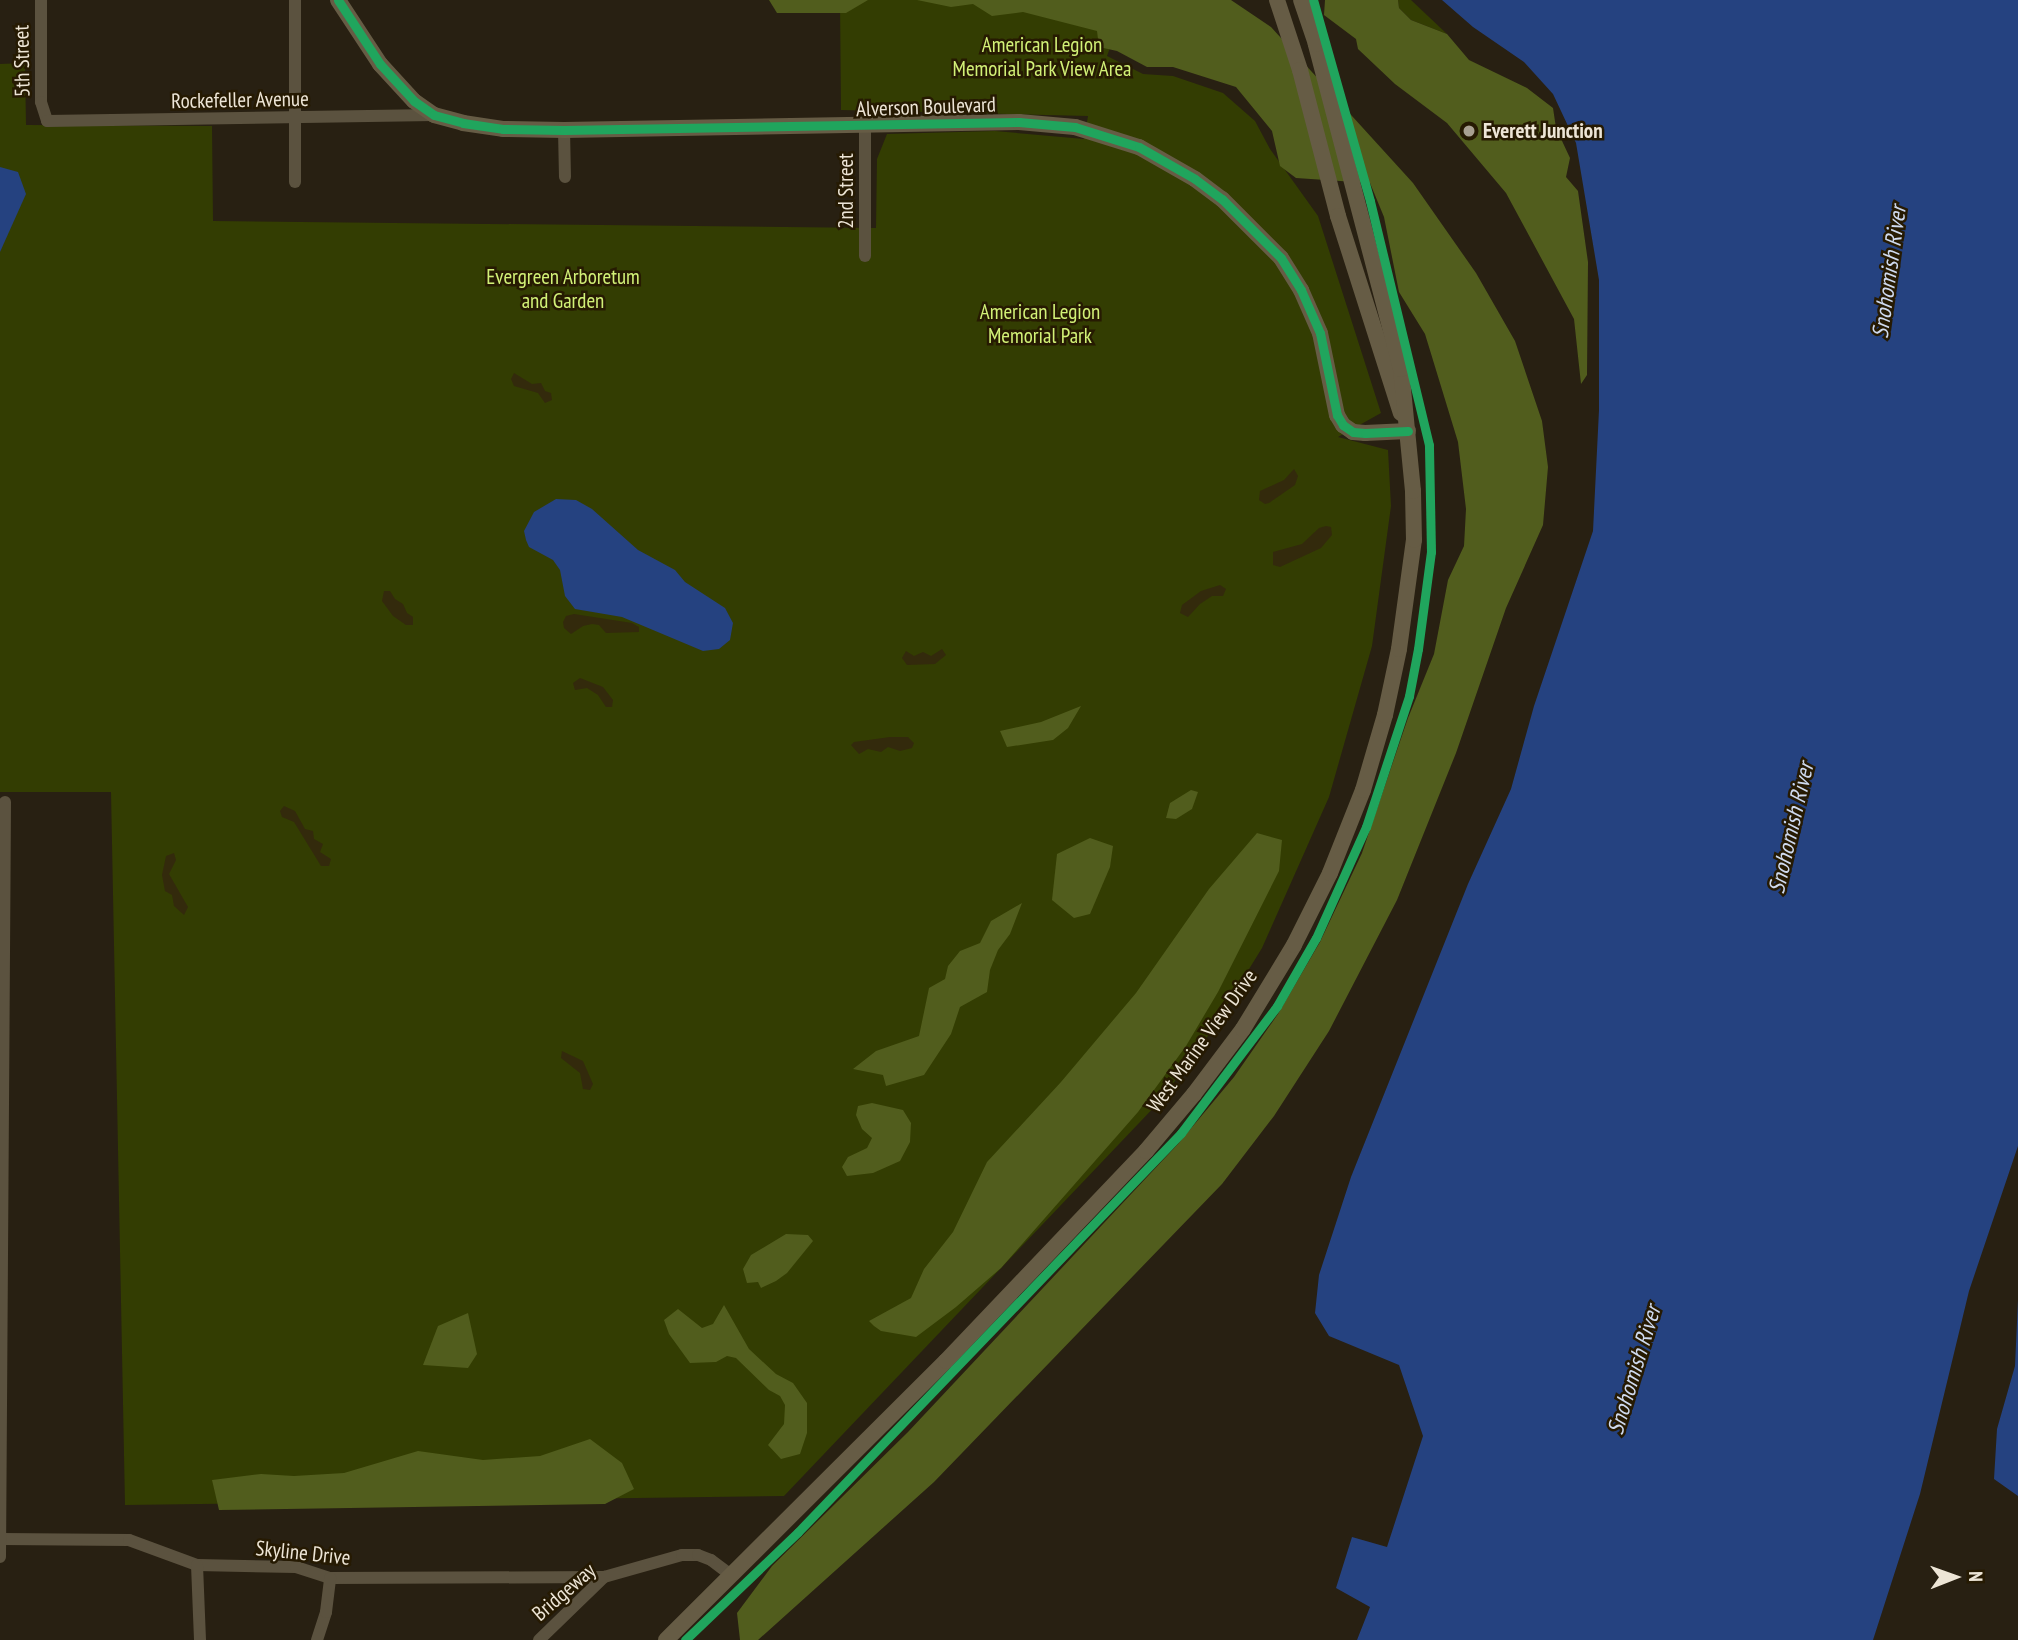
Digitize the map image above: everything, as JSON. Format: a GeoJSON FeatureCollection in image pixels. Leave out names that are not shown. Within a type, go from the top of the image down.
{"type":"FeatureCollection","features":[{"type":"Feature","properties":{"kind":"main road","name":"Alverson Boulevard"},"geometry":{"type":"LineString","coordinates":[[338,0],[380,64],[414,101],[434,115],[463,123],[503,129],[564,130],[1049,124],[1108,135],[1169,162],[1237,211],[1281,258],[1301,290],[1320,333],[1335,407],[1343,425],[1353,432],[1408,431]]}},
{"type":"Feature","properties":{"kind":"main road","name":"West Marine View Drive"},"geometry":{"type":"LineString","coordinates":[[1277,0],[1300,70],[1338,216],[1390,387],[1408,431]]}},
{"type":"Feature","properties":{"kind":"main road","name":"West Marine View Drive"},"geometry":{"type":"LineString","coordinates":[[666,1640],[946,1361],[1146,1152],[1195,1094],[1243,1028],[1294,945],[1330,873],[1363,790],[1385,715],[1401,636],[1414,540],[1408,431],[1401,369],[1361,212],[1301,0]]}},
{"type":"Feature","properties":{"kind":"street","name":"5th Street"},"geometry":{"type":"LineString","coordinates":[[41,0],[41,102],[47,121]]}},
{"type":"Feature","properties":{"kind":"street"},"geometry":{"type":"LineString","coordinates":[[295,0],[295,182]]}},
{"type":"Feature","properties":{"kind":"street","name":"Rockefeller Avenue"},"geometry":{"type":"LineString","coordinates":[[47,121],[434,115]]}},
{"type":"Feature","properties":{"kind":"street","name":"2nd Street"},"geometry":{"type":"LineString","coordinates":[[865,127],[865,256]]}},
{"type":"Feature","properties":{"kind":"street"},"geometry":{"type":"LineString","coordinates":[[564,130],[565,177]]}},
{"type":"Feature","properties":{"kind":"street"},"geometry":{"type":"LineString","coordinates":[[0,1558],[2,904],[5,802]]}},
{"type":"Feature","properties":{"kind":"street","name":"Skyline Drive"},"geometry":{"type":"LineString","coordinates":[[2,1539],[129,1540],[197,1565],[296,1567],[330,1578],[604,1577]]}},
{"type":"Feature","properties":{"kind":"street","name":"Bridgeway"},"geometry":{"type":"LineString","coordinates":[[539,1640],[604,1577],[682,1555],[698,1555],[711,1560],[732,1576]]}},
{"type":"Feature","properties":{"kind":"street"},"geometry":{"type":"LineString","coordinates":[[197,1565],[200,1640]]}},
{"type":"Feature","properties":{"kind":"street"},"geometry":{"type":"LineString","coordinates":[[317,1640],[326,1612],[330,1578]]}},
{"type":"Feature","properties":{"kind":"green space"},"geometry":{"type":"Polygon","coordinates":[[[769,0],[868,0],[846,13],[777,13],[769,0]]]}},
{"type":"Feature","properties":{"kind":"green space"},"geometry":{"type":"Polygon","coordinates":[[[840,0],[1122,0],[1126,4],[1107,56],[1143,74],[1173,76],[1223,93],[1255,121],[1270,149],[1318,216],[1381,413],[1338,437],[1388,450],[1391,506],[1372,646],[1329,797],[1262,948],[1206,1039],[1160,1101],[784,1496],[125,1505],[111,792],[0,792],[0,64],[25,63],[26,125],[212,126],[213,221],[876,228],[877,159],[887,134],[995,131],[1084,139],[1088,116],[841,110],[840,0]]]}},
{"type":"Feature","properties":{"kind":"green space"},"geometry":{"type":"Polygon","coordinates":[[[917,0],[1231,0],[1271,27],[1413,183],[1476,273],[1515,341],[1542,421],[1548,467],[1543,525],[1506,608],[1456,753],[1397,900],[1329,1031],[1274,1116],[1222,1184],[934,1482],[758,1640],[740,1640],[737,1613],[772,1566],[908,1432],[1178,1144],[1234,1077],[1278,1014],[1320,942],[1362,853],[1408,718],[1434,654],[1448,580],[1464,546],[1466,509],[1458,442],[1425,334],[1399,292],[1384,217],[1370,183],[1296,178],[1280,166],[1272,131],[1236,87],[1173,67],[1147,67],[1117,51],[1099,47],[1097,31],[1023,12],[992,16],[973,4],[951,7],[917,0]]]}},
{"type":"Feature","properties":{"kind":"green space"},"geometry":{"type":"Polygon","coordinates":[[[1325,0],[1398,0],[1399,8],[1411,20],[1447,34],[1469,60],[1527,88],[1553,108],[1556,128],[1570,158],[1566,177],[1578,191],[1588,262],[1587,375],[1581,384],[1574,319],[1506,193],[1447,123],[1395,84],[1358,49],[1356,39],[1324,15],[1325,0]]]}},
{"type":"Feature","properties":{"kind":"green space"},"geometry":{"type":"Polygon","coordinates":[[[1398,0],[1411,0],[1447,34],[1411,20],[1399,8],[1398,0]]]}},
{"type":"Feature","properties":{"kind":"green space"},"geometry":{"type":"Polygon","coordinates":[[[1081,706],[1068,728],[1053,740],[1007,747],[1000,731],[1041,722],[1081,706]]]}},
{"type":"Feature","properties":{"kind":"green space"},"geometry":{"type":"Polygon","coordinates":[[[1191,790],[1198,792],[1192,809],[1176,819],[1166,818],[1170,803],[1191,790]]]}},
{"type":"Feature","properties":{"kind":"green space"},"geometry":{"type":"Polygon","coordinates":[[[1257,833],[1282,840],[1279,871],[1218,992],[1186,1046],[1138,1112],[1001,1268],[956,1307],[916,1337],[881,1331],[874,1326],[869,1321],[911,1298],[924,1269],[953,1232],[987,1162],[1061,1082],[1136,993],[1209,889],[1257,833]]]}},
{"type":"Feature","properties":{"kind":"green space"},"geometry":{"type":"Polygon","coordinates":[[[1090,838],[1113,846],[1110,867],[1090,914],[1074,918],[1052,900],[1057,854],[1090,838]]]}},
{"type":"Feature","properties":{"kind":"green space"},"geometry":{"type":"Polygon","coordinates":[[[1022,903],[1010,934],[998,950],[990,970],[987,992],[960,1007],[951,1034],[924,1075],[886,1086],[883,1075],[853,1069],[876,1051],[919,1036],[929,988],[945,979],[948,966],[960,951],[980,943],[991,921],[1022,903]]]}},
{"type":"Feature","properties":{"kind":"green space"},"geometry":{"type":"Polygon","coordinates":[[[872,1103],[903,1110],[911,1123],[910,1142],[900,1161],[873,1173],[847,1176],[842,1167],[848,1157],[867,1148],[872,1138],[862,1129],[856,1115],[858,1106],[872,1103]]]}},
{"type":"Feature","properties":{"kind":"green space"},"geometry":{"type":"Polygon","coordinates":[[[786,1234],[808,1235],[813,1241],[787,1273],[776,1281],[761,1288],[758,1282],[747,1283],[743,1269],[751,1255],[786,1234]]]}},
{"type":"Feature","properties":{"kind":"green space"},"geometry":{"type":"Polygon","coordinates":[[[724,1305],[749,1349],[776,1374],[793,1383],[807,1403],[807,1433],[800,1454],[781,1459],[768,1445],[784,1424],[785,1405],[780,1396],[769,1390],[736,1358],[727,1356],[716,1362],[690,1363],[669,1334],[664,1320],[678,1309],[702,1328],[713,1324],[724,1305]]]}},
{"type":"Feature","properties":{"kind":"green space"},"geometry":{"type":"Polygon","coordinates":[[[468,1313],[477,1354],[468,1368],[423,1365],[438,1326],[468,1313]]]}},
{"type":"Feature","properties":{"kind":"green space"},"geometry":{"type":"Polygon","coordinates":[[[590,1439],[622,1463],[634,1489],[605,1504],[219,1510],[212,1480],[261,1474],[294,1476],[344,1473],[418,1451],[483,1460],[540,1456],[590,1439]]]}},
{"type":"Feature","properties":{"kind":"sand"},"geometry":{"type":"Polygon","coordinates":[[[514,373],[532,384],[541,383],[545,391],[551,393],[552,400],[545,403],[538,393],[514,386],[511,379],[514,373]]]}},
{"type":"Feature","properties":{"kind":"sand"},"geometry":{"type":"Polygon","coordinates":[[[1294,469],[1298,476],[1295,485],[1269,503],[1265,504],[1259,500],[1260,491],[1284,480],[1294,469]]]}},
{"type":"Feature","properties":{"kind":"sand"},"geometry":{"type":"Polygon","coordinates":[[[1331,527],[1332,535],[1321,548],[1280,567],[1273,565],[1273,552],[1302,544],[1319,528],[1331,527]]]}},
{"type":"Feature","properties":{"kind":"sand"},"geometry":{"type":"Polygon","coordinates":[[[1220,585],[1226,589],[1223,596],[1212,596],[1188,617],[1180,613],[1182,605],[1201,591],[1220,585]]]}},
{"type":"Feature","properties":{"kind":"sand"},"geometry":{"type":"Polygon","coordinates":[[[384,591],[390,591],[395,599],[403,604],[407,613],[413,617],[413,625],[406,625],[393,616],[382,601],[384,591]]]}},
{"type":"Feature","properties":{"kind":"sand"},"geometry":{"type":"Polygon","coordinates":[[[574,614],[632,623],[639,627],[639,632],[606,633],[599,625],[592,624],[571,634],[564,628],[563,622],[566,616],[574,614]]]}},
{"type":"Feature","properties":{"kind":"sand"},"geometry":{"type":"Polygon","coordinates":[[[942,649],[946,655],[935,664],[907,665],[902,658],[906,651],[914,656],[923,652],[931,656],[942,649]]]}},
{"type":"Feature","properties":{"kind":"sand"},"geometry":{"type":"Polygon","coordinates":[[[580,678],[603,687],[613,700],[612,707],[606,707],[598,695],[587,688],[575,690],[573,683],[580,678]]]}},
{"type":"Feature","properties":{"kind":"sand"},"geometry":{"type":"Polygon","coordinates":[[[908,737],[914,743],[912,748],[900,751],[888,747],[881,752],[868,749],[859,754],[851,745],[854,742],[908,737]]]}},
{"type":"Feature","properties":{"kind":"sand"},"geometry":{"type":"Polygon","coordinates":[[[284,806],[295,811],[305,829],[313,831],[314,839],[323,844],[320,852],[331,859],[329,866],[321,866],[294,822],[282,817],[280,811],[284,806]]]}},
{"type":"Feature","properties":{"kind":"sand"},"geometry":{"type":"Polygon","coordinates":[[[174,853],[176,860],[169,874],[188,907],[184,915],[174,906],[172,895],[165,891],[162,875],[166,856],[174,853]]]}},
{"type":"Feature","properties":{"kind":"sand"},"geometry":{"type":"Polygon","coordinates":[[[562,1051],[583,1061],[593,1084],[590,1090],[583,1089],[580,1073],[561,1058],[562,1051]]]}},
{"type":"Feature","properties":{"kind":"water","name":"Snohomish River"},"geometry":{"type":"Polygon","coordinates":[[[1442,0],[2018,0],[2018,1146],[1969,1291],[1920,1494],[1873,1640],[1357,1640],[1370,1607],[1336,1588],[1352,1537],[1387,1547],[1423,1436],[1399,1365],[1329,1336],[1315,1313],[1319,1275],[1351,1177],[1468,884],[1511,789],[1534,706],[1593,531],[1599,410],[1599,280],[1576,143],[1553,94],[1524,62],[1473,27],[1442,0]]]}},
{"type":"Feature","properties":{"kind":"water"},"geometry":{"type":"Polygon","coordinates":[[[0,167],[18,172],[26,194],[0,252],[0,167]]]}},
{"type":"Feature","properties":{"kind":"water"},"geometry":{"type":"Polygon","coordinates":[[[556,499],[576,500],[592,509],[638,550],[675,570],[685,582],[725,608],[733,623],[730,640],[719,649],[703,651],[622,617],[575,609],[565,596],[560,570],[553,560],[529,547],[524,531],[534,512],[556,499]]]}},
{"type":"Feature","properties":{"kind":"water"},"geometry":{"type":"Polygon","coordinates":[[[2018,1300],[2018,1496],[1994,1479],[1997,1429],[2015,1366],[2018,1300]]]}},
{"type":"Feature","properties":{"kind":"cycle path"},"geometry":{"type":"LineString","coordinates":[[338,0],[380,64],[414,101],[434,115],[463,123],[503,129],[564,130],[1019,122],[1075,127],[1139,147],[1195,179],[1222,199],[1281,258],[1301,290],[1320,333],[1337,415],[1343,425],[1353,432],[1408,431]]}},
{"type":"Feature","properties":{"kind":"cycle path"},"geometry":{"type":"LineString","coordinates":[[685,1640],[798,1532],[1181,1133],[1277,1006],[1316,938],[1366,827],[1409,696],[1418,649],[1431,552],[1429,445],[1370,201],[1313,0]]}},
{"type":"Feature","properties":{"kind":"place","name":"Everett Junction"},"geometry":{"type":"Point","coordinates":[1469,131]}},
{"type":"Feature","properties":{"kind":"park label","name":"American Legion Memorial Park View Area"},"geometry":{"type":"Point","coordinates":[1042,57]}},
{"type":"Feature","properties":{"kind":"park label","name":"Evergreen Arboretum and Garden"},"geometry":{"type":"Point","coordinates":[563,289]}},
{"type":"Feature","properties":{"kind":"park label","name":"American Legion Memorial Park"},"geometry":{"type":"Point","coordinates":[1040,324]}}]}
